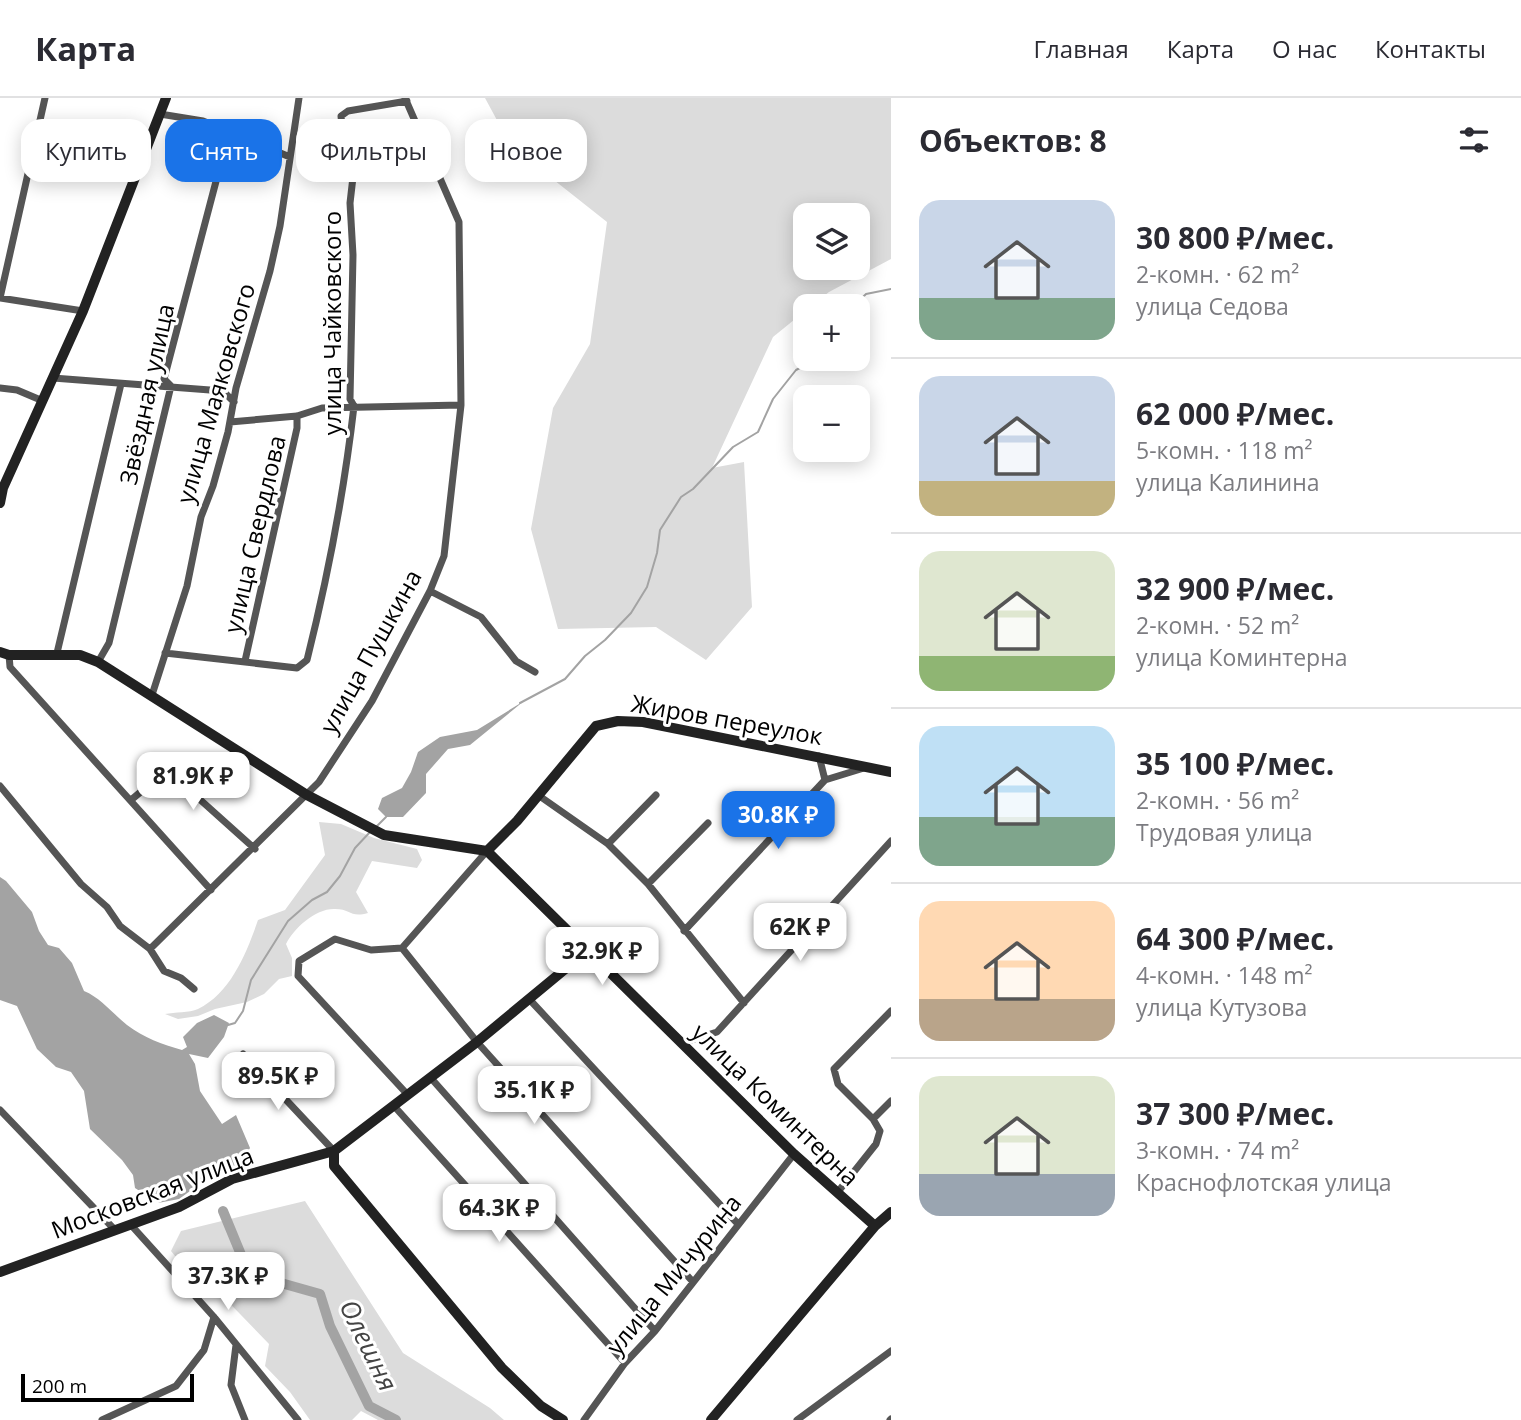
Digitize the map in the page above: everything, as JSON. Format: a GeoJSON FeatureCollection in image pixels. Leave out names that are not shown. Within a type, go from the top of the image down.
{"type":"FeatureCollection","features":[{"type":"Feature","properties":{"kind":"street"},"geometry":{"type":"LineString","coordinates":[[45,98],[0,298],[83,311]]}},
{"type":"Feature","properties":{"kind":"street"},"geometry":{"type":"LineString","coordinates":[[0,503],[3,488],[83,311],[166,98]]}},
{"type":"Feature","properties":{"kind":"street","name":"улица Маяковского"},"geometry":{"type":"LineString","coordinates":[[152,695],[187,586],[201,517],[213,486],[270,271],[280,226],[299,98]]}},
{"type":"Feature","properties":{"kind":"street","name":"улица Пушкина"},"geometry":{"type":"LineString","coordinates":[[150,949],[255,849],[320,782],[372,701],[430,592],[444,556],[461,405],[459,222],[406,100]]}},
{"type":"Feature","properties":{"kind":"street","name":"улица Чайковского"},"geometry":{"type":"LineString","coordinates":[[165,653],[298,668],[307,660],[329,570],[347,471],[354,407],[350,399],[353,255],[350,203],[353,177],[344,148],[341,116],[348,111],[406,100]]}},
{"type":"Feature","properties":{"kind":"street"},"geometry":{"type":"LineString","coordinates":[[160,114],[191,119]]}},
{"type":"Feature","properties":{"kind":"street"},"geometry":{"type":"LineString","coordinates":[[282,154],[290,157]]}},
{"type":"Feature","properties":{"kind":"street","name":"Звёздная улица"},"geometry":{"type":"LineString","coordinates":[[98,662],[109,643],[171,386],[164,379],[216,182]]}},
{"type":"Feature","properties":{"kind":"street"},"geometry":{"type":"LineString","coordinates":[[53,379],[223,391],[234,402]]}},
{"type":"Feature","properties":{"kind":"street"},"geometry":{"type":"LineString","coordinates":[[57,653],[121,384]]}},
{"type":"Feature","properties":{"kind":"street"},"geometry":{"type":"LineString","coordinates":[[0,388],[17,390],[43,401]]}},
{"type":"Feature","properties":{"kind":"street"},"geometry":{"type":"LineString","coordinates":[[230,422],[297,416],[322,408],[461,405]]}},
{"type":"Feature","properties":{"kind":"street","name":"улица Свердлова"},"geometry":{"type":"LineString","coordinates":[[246,661],[298,428],[297,416]]}},
{"type":"Feature","properties":{"kind":"street"},"geometry":{"type":"LineString","coordinates":[[430,592],[481,617],[516,661],[535,673]]}},
{"type":"Feature","properties":{"kind":"street"},"geometry":{"type":"LineString","coordinates":[[211,890],[9,667],[4,653],[80,654],[152,695],[307,795],[384,835],[487,851]]}},
{"type":"Feature","properties":{"kind":"street","name":"Жиров переулок"},"geometry":{"type":"LineString","coordinates":[[487,851],[596,726],[618,721],[643,722],[891,772]]}},
{"type":"Feature","properties":{"kind":"street"},"geometry":{"type":"LineString","coordinates":[[819,756],[825,780]]}},
{"type":"Feature","properties":{"kind":"street"},"geometry":{"type":"LineString","coordinates":[[684,931],[825,780],[867,767]]}},
{"type":"Feature","properties":{"kind":"street"},"geometry":{"type":"LineString","coordinates":[[131,800],[167,770],[255,849]]}},
{"type":"Feature","properties":{"kind":"street"},"geometry":{"type":"LineString","coordinates":[[0,786],[81,884],[107,907],[120,926],[150,949],[164,971],[181,978],[194,989]]}},
{"type":"Feature","properties":{"kind":"street"},"geometry":{"type":"LineString","coordinates":[[538,795],[608,844],[648,884],[744,1003]]}},
{"type":"Feature","properties":{"kind":"street"},"geometry":{"type":"LineString","coordinates":[[608,844],[656,795]]}},
{"type":"Feature","properties":{"kind":"street"},"geometry":{"type":"LineString","coordinates":[[648,884],[708,823]]}},
{"type":"Feature","properties":{"kind":"street"},"geometry":{"type":"LineString","coordinates":[[682,1043],[717,1032],[891,841]]}},
{"type":"Feature","properties":{"kind":"street"},"geometry":{"type":"LineString","coordinates":[[407,1094],[298,976],[299,961],[335,939],[371,950],[402,948],[487,851]]}},
{"type":"Feature","properties":{"kind":"street","name":"улица Коминтерна"},"geometry":{"type":"LineString","coordinates":[[487,851],[794,1154],[875,1226]]}},
{"type":"Feature","properties":{"kind":"street"},"geometry":{"type":"LineString","coordinates":[[402,948],[477,1042],[693,1282]]}},
{"type":"Feature","properties":{"kind":"street","name":"Московская улица"},"geometry":{"type":"LineString","coordinates":[[0,1272],[179,1208],[232,1179],[334,1152],[530,1000],[587,951]]}},
{"type":"Feature","properties":{"kind":"street"},"geometry":{"type":"LineString","coordinates":[[530,1000],[738,1224]]}},
{"type":"Feature","properties":{"kind":"street"},"geometry":{"type":"LineString","coordinates":[[837,1193],[876,1144],[880,1131],[873,1119],[838,1084],[834,1069],[891,1011]]}},
{"type":"Feature","properties":{"kind":"street"},"geometry":{"type":"LineString","coordinates":[[243,1054],[334,1152],[334,1166]]}},
{"type":"Feature","properties":{"kind":"street"},"geometry":{"type":"LineString","coordinates":[[430,1077],[655,1331]]}},
{"type":"Feature","properties":{"kind":"street"},"geometry":{"type":"LineString","coordinates":[[873,1119],[891,1101]]}},
{"type":"Feature","properties":{"kind":"street"},"geometry":{"type":"LineString","coordinates":[[394,1106],[625,1363]]}},
{"type":"Feature","properties":{"kind":"street"},"geometry":{"type":"LineString","coordinates":[[0,1110],[116,1230]]}},
{"type":"Feature","properties":{"kind":"street","name":"улица Мичурина"},"geometry":{"type":"LineString","coordinates":[[584,1420],[625,1363],[655,1331],[794,1154]]}},
{"type":"Feature","properties":{"kind":"street"},"geometry":{"type":"LineString","coordinates":[[314,1157],[334,1166],[502,1368],[541,1406],[563,1420]]}},
{"type":"Feature","properties":{"kind":"street"},"geometry":{"type":"LineString","coordinates":[[710,1420],[875,1226],[891,1212]]}},
{"type":"Feature","properties":{"kind":"street"},"geometry":{"type":"LineString","coordinates":[[131,1225],[214,1317],[298,1420]]}},
{"type":"Feature","properties":{"kind":"street"},"geometry":{"type":"LineString","coordinates":[[102,1420],[176,1386],[204,1350],[214,1317]]}},
{"type":"Feature","properties":{"kind":"street"},"geometry":{"type":"LineString","coordinates":[[236,1345],[231,1385],[245,1420]]}},
{"type":"Feature","properties":{"kind":"street"},"geometry":{"type":"LineString","coordinates":[[797,1420],[891,1351]]}},
{"type":"Feature","properties":{"kind":"shaded area"},"geometry":{"type":"Polygon","coordinates":[[[485,98],[891,98],[891,259],[870,270],[870,203],[793,203],[793,280],[852,280],[826,294],[793,294],[793,321],[773,337],[712,468],[744,462],[752,607],[706,660],[656,627],[558,629],[531,529],[553,408],[590,344],[607,222],[556,182],[587,182],[587,119],[496,119],[485,98]]]}},
{"type":"Feature","properties":{"kind":"shaded area"},"geometry":{"type":"Polygon","coordinates":[[[524,701],[470,745],[448,749],[426,774],[426,793],[403,817],[386,817],[378,809],[382,798],[402,788],[418,752],[440,737],[477,730],[524,701]]]}},
{"type":"Feature","properties":{"kind":"shaded area"},"geometry":{"type":"Polygon","coordinates":[[[319,822],[341,824],[374,838],[417,849],[422,860],[417,868],[372,861],[356,892],[368,913],[328,910],[306,920],[286,944],[292,958],[292,976],[279,979],[264,994],[247,1002],[198,1016],[178,1019],[165,1014],[198,1009],[210,1002],[229,982],[243,958],[258,920],[285,910],[325,855],[319,822]]]}},
{"type":"Feature","properties":{"kind":"shaded area"},"geometry":{"type":"Polygon","coordinates":[[[0,877],[32,912],[48,945],[59,948],[72,963],[84,991],[133,1030],[182,1050],[187,1047],[183,1037],[197,1023],[214,1015],[229,1023],[224,1037],[208,1058],[189,1054],[195,1064],[200,1091],[222,1124],[236,1115],[250,1148],[242,1162],[204,1181],[179,1199],[158,1203],[135,1188],[133,1175],[122,1160],[90,1129],[84,1091],[71,1072],[56,1067],[37,1049],[17,1006],[0,1000],[0,877]]]}},
{"type":"Feature","properties":{"kind":"shaded area"},"geometry":{"type":"Polygon","coordinates":[[[305,1201],[403,1353],[490,1408],[504,1420],[378,1420],[361,1411],[352,1420],[310,1420],[290,1392],[265,1366],[269,1344],[210,1283],[184,1267],[171,1251],[181,1231],[305,1201]]]}},
{"type":"Feature","properties":{"kind":"waterway"},"geometry":{"type":"LineString","coordinates":[[866,294],[891,289]]}},
{"type":"Feature","properties":{"kind":"waterway"},"geometry":{"type":"LineString","coordinates":[[520,703],[565,679],[585,656],[631,613],[647,587],[657,553],[660,530],[681,497],[693,489],[733,447],[758,432],[773,399],[795,371]]}},
{"type":"Feature","properties":{"kind":"waterway"},"geometry":{"type":"LineString","coordinates":[[377,826],[386,817]]}},
{"type":"Feature","properties":{"kind":"waterway"},"geometry":{"type":"LineString","coordinates":[[228,1025],[235,1023],[243,1011],[251,980],[288,921],[312,900],[327,892],[340,876],[355,848],[370,832]]}},
{"type":"Feature","properties":{"kind":"waterway","name":"Олешня"},"geometry":{"type":"LineString","coordinates":[[223,1211],[249,1274],[320,1294],[330,1326],[369,1406],[396,1420]]}}]}
